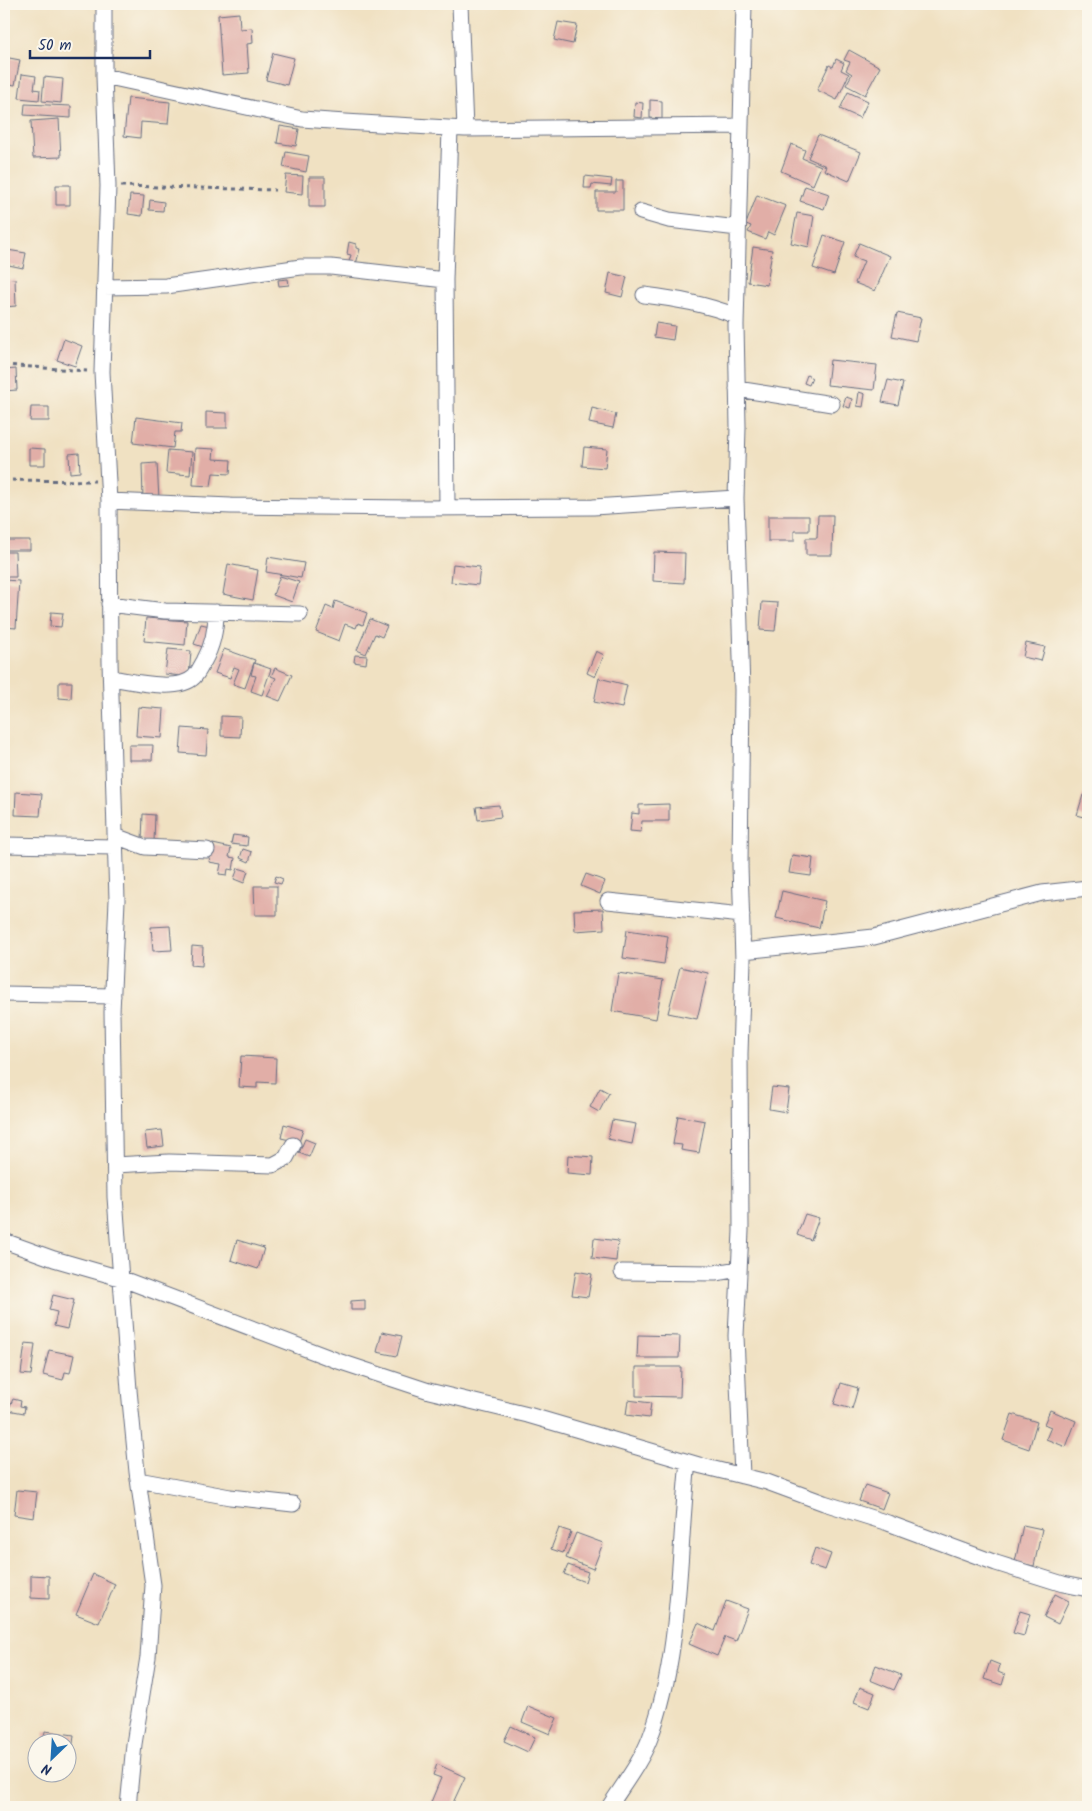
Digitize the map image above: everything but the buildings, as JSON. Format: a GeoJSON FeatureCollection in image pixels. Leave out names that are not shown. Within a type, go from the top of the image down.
{"type":"FeatureCollection","features":[{"type":"Feature","properties":{"kind":"street"},"geometry":{"type":"LineString","coordinates":[[447,507],[445,280],[458,129],[460,4]]}},
{"type":"Feature","properties":{"kind":"street"},"geometry":{"type":"LineString","coordinates":[[742,1476],[736,1336],[739,1269],[743,951],[742,681],[736,498],[738,389],[736,316],[744,4]]}},
{"type":"Feature","properties":{"kind":"street"},"geometry":{"type":"LineString","coordinates":[[104,5],[104,76],[108,186],[102,372],[109,501],[110,678],[117,900],[113,996],[115,1165],[120,1278],[138,1480],[153,1585],[148,1657],[134,1744],[128,1807]]}},
{"type":"Feature","properties":{"kind":"street"},"geometry":{"type":"LineString","coordinates":[[104,76],[302,119],[458,129],[740,126]]}},
{"type":"Feature","properties":{"kind":"street"},"geometry":{"type":"LineString","coordinates":[[641,212],[670,220],[738,228]]}},
{"type":"Feature","properties":{"kind":"street"},"geometry":{"type":"LineString","coordinates":[[104,287],[166,286],[283,269],[331,267],[445,280]]}},
{"type":"Feature","properties":{"kind":"street"},"geometry":{"type":"LineString","coordinates":[[644,295],[686,301],[712,307],[736,316]]}},
{"type":"Feature","properties":{"kind":"street"},"geometry":{"type":"LineString","coordinates":[[738,389],[832,404]]}},
{"type":"Feature","properties":{"kind":"street"},"geometry":{"type":"LineString","coordinates":[[109,501],[231,506],[414,508],[593,507],[736,498]]}},
{"type":"Feature","properties":{"kind":"street"},"geometry":{"type":"LineString","coordinates":[[110,604],[164,611],[300,614]]}},
{"type":"Feature","properties":{"kind":"street"},"geometry":{"type":"LineString","coordinates":[[110,678],[162,685],[182,684],[193,678],[210,650],[216,631],[216,612]]}},
{"type":"Feature","properties":{"kind":"street"},"geometry":{"type":"LineString","coordinates":[[4,845],[115,841],[150,848],[207,850]]}},
{"type":"Feature","properties":{"kind":"street"},"geometry":{"type":"LineString","coordinates":[[743,951],[874,938],[1042,894],[1088,888]]}},
{"type":"Feature","properties":{"kind":"street"},"geometry":{"type":"LineString","coordinates":[[608,901],[742,915]]}},
{"type":"Feature","properties":{"kind":"street"},"geometry":{"type":"LineString","coordinates":[[4,994],[113,996]]}},
{"type":"Feature","properties":{"kind":"street"},"geometry":{"type":"LineString","coordinates":[[115,1165],[170,1162],[273,1165],[286,1158],[293,1145]]}},
{"type":"Feature","properties":{"kind":"street"},"geometry":{"type":"LineString","coordinates":[[4,1241],[54,1259],[120,1278],[338,1361],[429,1391],[528,1415],[688,1462],[767,1482],[824,1503],[888,1523],[996,1563],[1063,1584],[1088,1589]]}},
{"type":"Feature","properties":{"kind":"street"},"geometry":{"type":"LineString","coordinates":[[622,1272],[715,1273],[739,1269]]}},
{"type":"Feature","properties":{"kind":"street"},"geometry":{"type":"LineString","coordinates":[[609,1807],[649,1740],[662,1701],[673,1645],[688,1462]]}},
{"type":"Feature","properties":{"kind":"street"},"geometry":{"type":"LineString","coordinates":[[138,1480],[230,1497],[293,1504]]}},
{"type":"Feature","properties":{"kind":"path"},"geometry":{"type":"LineString","coordinates":[[32,4],[104,5]]}},
{"type":"Feature","properties":{"kind":"path"},"geometry":{"type":"LineString","coordinates":[[108,186],[275,190]]}},
{"type":"Feature","properties":{"kind":"path"},"geometry":{"type":"LineString","coordinates":[[4,366],[102,372]]}},
{"type":"Feature","properties":{"kind":"path"},"geometry":{"type":"LineString","coordinates":[[4,480],[108,481]]}}]}
